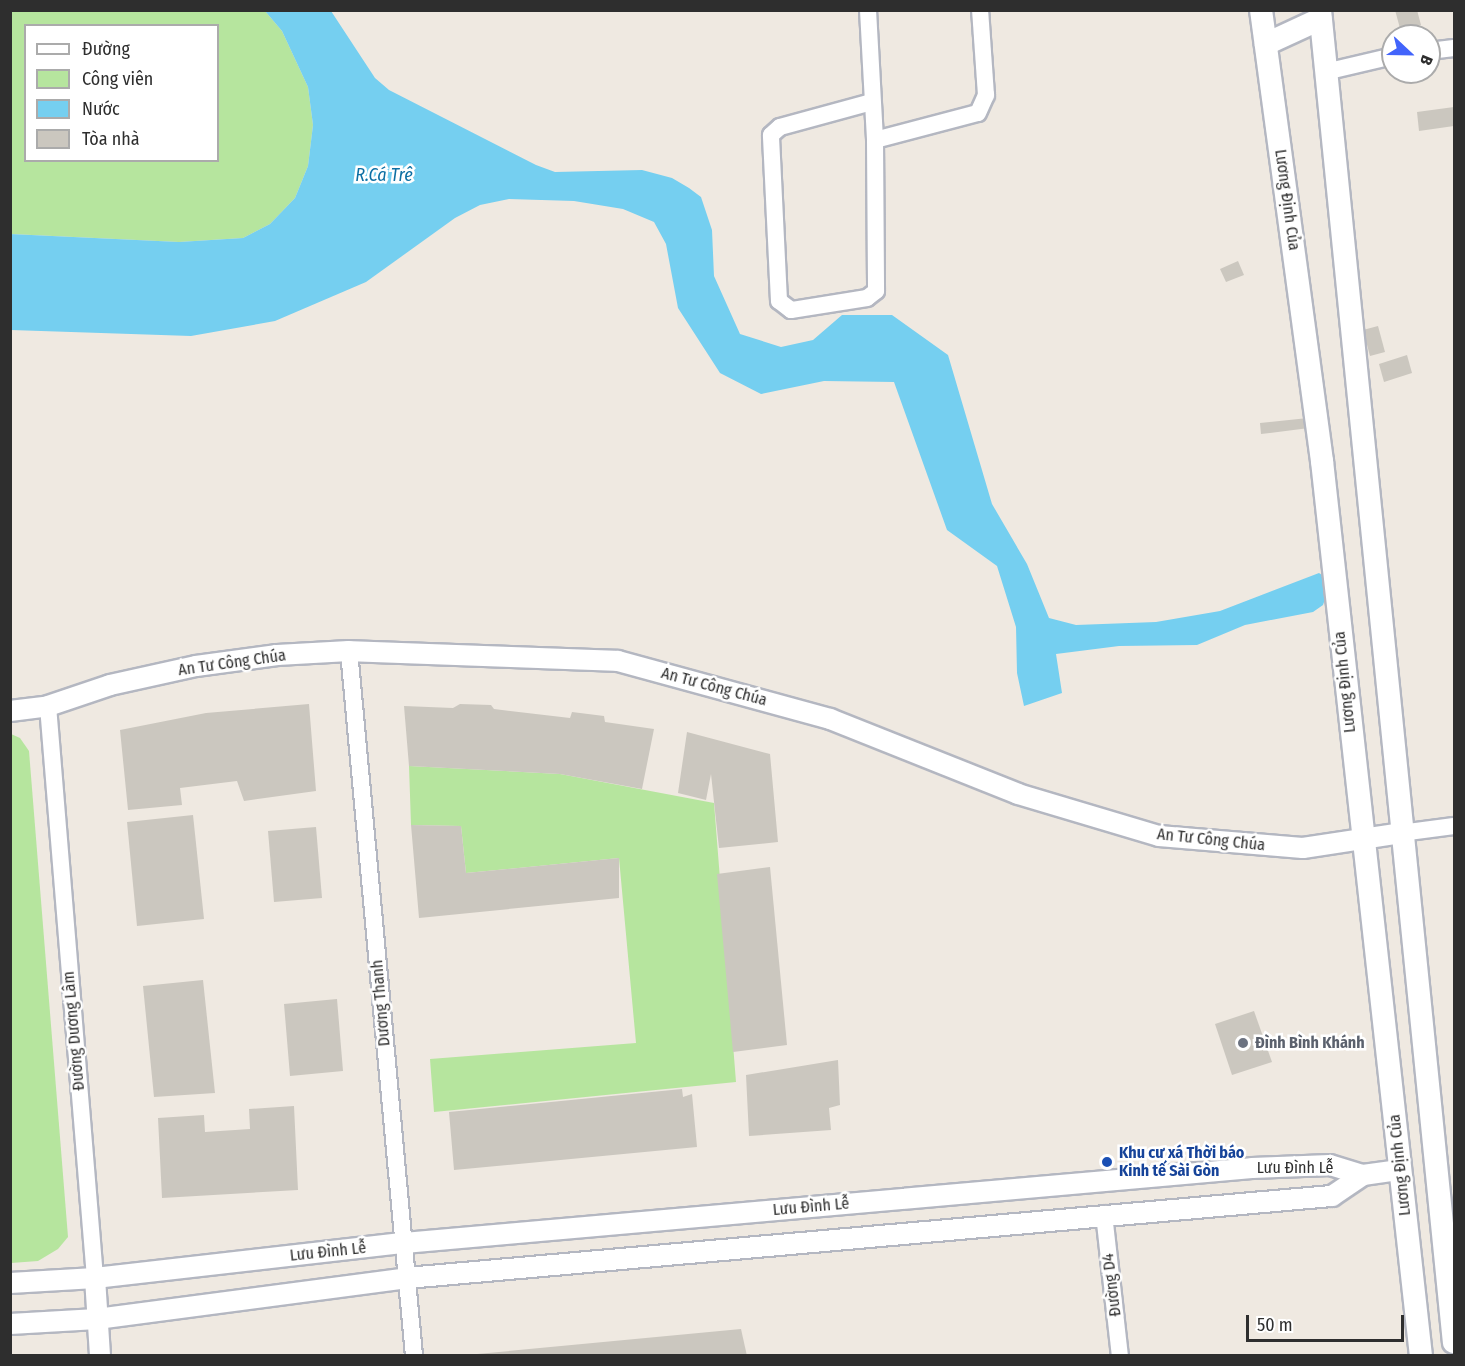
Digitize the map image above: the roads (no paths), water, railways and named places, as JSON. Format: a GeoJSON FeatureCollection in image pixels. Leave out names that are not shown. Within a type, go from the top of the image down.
{"type":"FeatureCollection","features":[{"type":"Feature","properties":{"kind":"main road","name":"Lương Định Của"},"geometry":{"type":"LineString","coordinates":[[1261,10],[1322,461],[1361,838],[1421,1356]]}},
{"type":"Feature","properties":{"kind":"main road"},"geometry":{"type":"LineString","coordinates":[[1266,44],[1320,15],[1401,832],[1455,1342]]}},
{"type":"Feature","properties":{"kind":"street"},"geometry":{"type":"LineString","coordinates":[[868,10],[874,140],[876,291],[867,298],[791,310],[779,301],[771,135],[780,127],[872,102]]}},
{"type":"Feature","properties":{"kind":"street"},"geometry":{"type":"LineString","coordinates":[[874,140],[978,113],[986,95],[980,10]]}},
{"type":"Feature","properties":{"kind":"street"},"geometry":{"type":"LineString","coordinates":[[1325,72],[1381,59]]}},
{"type":"Feature","properties":{"kind":"street","name":"An Tư Công Chúa"},"geometry":{"type":"LineString","coordinates":[[10,711],[48,706],[110,686],[196,666],[349,651],[618,661],[830,719],[1018,794],[1159,836],[1303,848],[1401,832]]}},
{"type":"Feature","properties":{"kind":"street","name":"Dương Thanh"},"geometry":{"type":"LineString","coordinates":[[349,651],[414,1356]]}},
{"type":"Feature","properties":{"kind":"street","name":"Đường Dương Lâm"},"geometry":{"type":"LineString","coordinates":[[48,706],[100,1356]]}},
{"type":"Feature","properties":{"kind":"street"},"geometry":{"type":"LineString","coordinates":[[1401,832],[1455,826]]}},
{"type":"Feature","properties":{"kind":"street","name":"Lưu Đình Lễ"},"geometry":{"type":"LineString","coordinates":[[10,1283],[95,1278],[405,1243],[1252,1168],[1330,1165],[1363,1174]]}},
{"type":"Feature","properties":{"kind":"street"},"geometry":{"type":"LineString","coordinates":[[1363,1174],[1400,1170]]}},
{"type":"Feature","properties":{"kind":"street","name":"Lưu Đình Lễ"},"geometry":{"type":"LineString","coordinates":[[10,1324],[97,1319],[407,1278],[1104,1214],[1332,1196],[1363,1174]]}},
{"type":"Feature","properties":{"kind":"street","name":"Đường D4"},"geometry":{"type":"LineString","coordinates":[[1104,1214],[1120,1356]]}},
{"type":"Feature","properties":{"kind":"water","name":"R.Cá Trê"},"geometry":{"type":"Polygon","coordinates":[[[265,11],[331,11],[375,78],[389,90],[536,165],[555,172],[642,170],[672,178],[689,188],[701,197],[712,230],[714,276],[740,334],[781,347],[813,340],[842,315],[892,315],[948,355],[992,504],[1027,564],[1049,618],[1076,625],[1156,622],[1220,611],[1319,573],[1331,581],[1323,605],[1313,612],[1245,625],[1197,645],[1119,646],[1056,654],[1062,693],[1024,706],[1017,673],[1016,627],[997,566],[947,530],[894,382],[824,381],[761,394],[720,373],[678,308],[666,244],[654,222],[623,209],[574,201],[509,199],[480,205],[455,218],[366,282],[275,321],[191,336],[11,330],[10,234],[179,242],[243,238],[270,224],[295,198],[308,166],[313,125],[308,87],[282,31],[265,11]]]}},
{"type":"Feature","properties":{"kind":"place","name":"Đình Bình Khánh"},"geometry":{"type":"Point","coordinates":[1243,1043]}},
{"type":"Feature","properties":{"kind":"place","name":"Khu cư xá Thời báo Kinh tế Sài Gòn"},"geometry":{"type":"Point","coordinates":[1107,1162]}}]}
